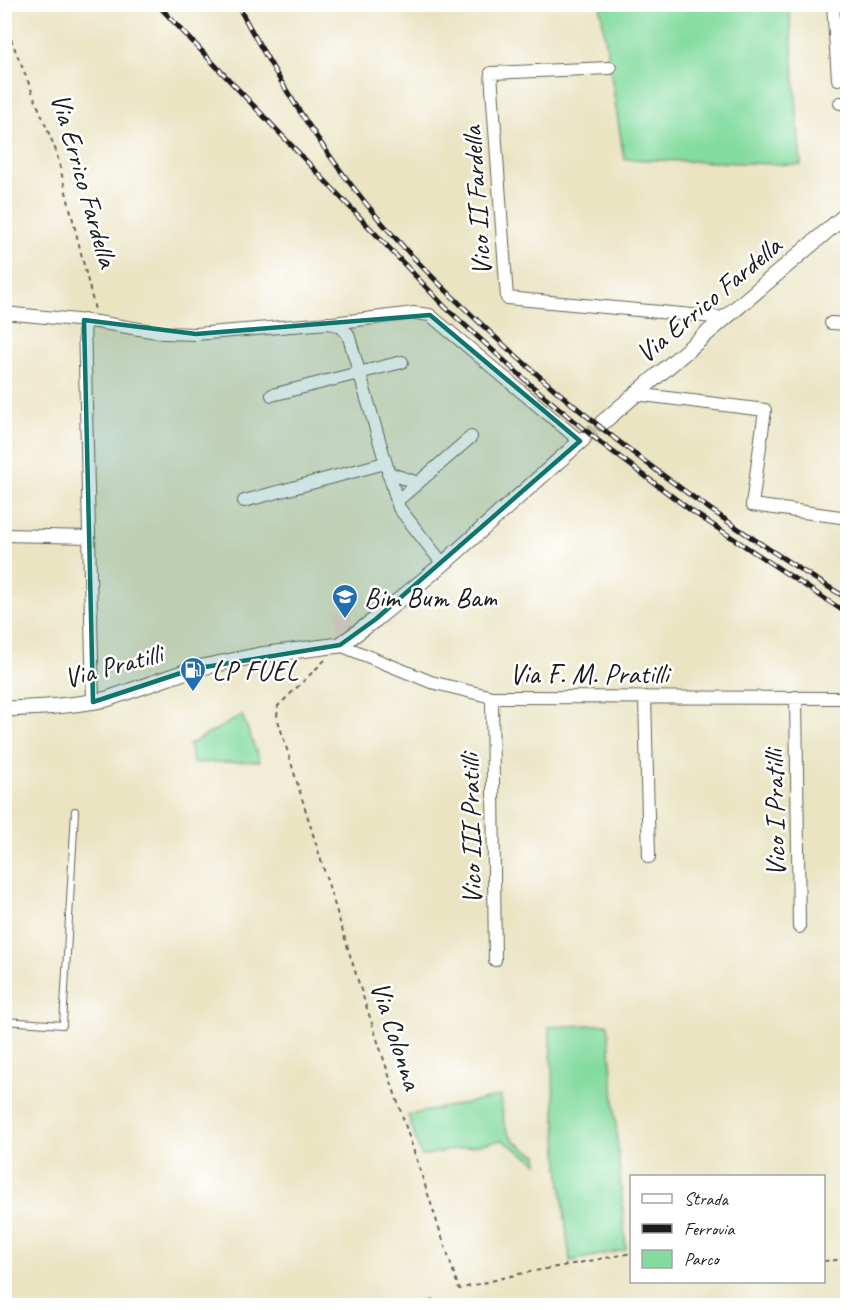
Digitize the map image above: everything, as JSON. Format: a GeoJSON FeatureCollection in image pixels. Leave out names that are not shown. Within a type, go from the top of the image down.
{"type":"FeatureCollection","features":[{"type":"Feature","properties":{"kind":"street"},"geometry":{"type":"LineString","coordinates":[[833,4],[838,79]]}},
{"type":"Feature","properties":{"kind":"street","name":"Vico II Fardella"},"geometry":{"type":"LineString","coordinates":[[610,68],[491,73],[507,298],[725,318]]}},
{"type":"Feature","properties":{"kind":"street","name":"Via Errico Fardella"},"geometry":{"type":"LineString","coordinates":[[602,423],[848,213]]}},
{"type":"Feature","properties":{"kind":"street"},"geometry":{"type":"LineString","coordinates":[[4,313],[84,320],[163,333],[196,334],[329,323],[414,313],[430,315],[581,440],[443,564],[376,619],[340,645]]}},
{"type":"Feature","properties":{"kind":"street"},"geometry":{"type":"LineString","coordinates":[[84,320],[93,702]]}},
{"type":"Feature","properties":{"kind":"street"},"geometry":{"type":"LineString","coordinates":[[329,323],[339,325],[348,334],[399,508],[443,564]]}},
{"type":"Feature","properties":{"kind":"street"},"geometry":{"type":"LineString","coordinates":[[831,323],[848,324]]}},
{"type":"Feature","properties":{"kind":"street"},"geometry":{"type":"LineString","coordinates":[[272,395],[402,362]]}},
{"type":"Feature","properties":{"kind":"street"},"geometry":{"type":"LineString","coordinates":[[635,394],[765,410],[752,506],[848,518]]}},
{"type":"Feature","properties":{"kind":"street"},"geometry":{"type":"LineString","coordinates":[[397,501],[471,436]]}},
{"type":"Feature","properties":{"kind":"street"},"geometry":{"type":"LineString","coordinates":[[244,501],[386,468],[418,483]]}},
{"type":"Feature","properties":{"kind":"street"},"geometry":{"type":"LineString","coordinates":[[4,535],[89,537]]}},
{"type":"Feature","properties":{"kind":"street","name":"Via Pratilli"},"geometry":{"type":"LineString","coordinates":[[4,709],[48,708],[93,702],[193,669],[260,655],[340,645]]}},
{"type":"Feature","properties":{"kind":"street","name":"Via F. M. Pratilli"},"geometry":{"type":"LineString","coordinates":[[340,645],[432,682],[492,697],[848,698]]}},
{"type":"Feature","properties":{"kind":"street","name":"Vico III Pratilli"},"geometry":{"type":"LineString","coordinates":[[492,697],[495,960]]}},
{"type":"Feature","properties":{"kind":"street"},"geometry":{"type":"LineString","coordinates":[[645,697],[649,858]]}},
{"type":"Feature","properties":{"kind":"street","name":"Vico I Pratilli"},"geometry":{"type":"LineString","coordinates":[[796,697],[799,927]]}},
{"type":"Feature","properties":{"kind":"lane"},"geometry":{"type":"LineString","coordinates":[[4,1021],[63,1025],[75,812]]}},
{"type":"Feature","properties":{"kind":"path","name":"Via Errico Fardella"},"geometry":{"type":"LineString","coordinates":[[4,21],[56,151],[97,322]]}},
{"type":"Feature","properties":{"kind":"path","name":"Via Colonna"},"geometry":{"type":"LineString","coordinates":[[340,645],[278,706],[277,717],[359,984],[459,1289],[519,1274],[630,1253]]}},
{"type":"Feature","properties":{"kind":"path"},"geometry":{"type":"LineString","coordinates":[[825,1261],[848,1259]]}},
{"type":"Feature","properties":{"kind":"path"},"geometry":{"type":"LineString","coordinates":[[423,1305],[433,1299]]}},
{"type":"Feature","properties":{"kind":"highlighted area"},"geometry":{"type":"Polygon","coordinates":[[[430,315],[580,441],[376,619],[340,645],[193,669],[93,702],[84,320],[196,334],[430,315]]]}},
{"type":"Feature","properties":{"kind":"shaded area","name":"Bim Bum Bam"},"geometry":{"type":"Polygon","coordinates":[[[337,609],[353,609],[353,630],[337,636],[337,609]]]}},
{"type":"Feature","properties":{"kind":"green space"},"geometry":{"type":"Polygon","coordinates":[[[600,5],[789,5],[801,165],[624,159],[600,5]]]}},
{"type":"Feature","properties":{"kind":"green space"},"geometry":{"type":"Polygon","coordinates":[[[242,715],[260,761],[193,763],[189,745],[242,715]]]}},
{"type":"Feature","properties":{"kind":"green space"},"geometry":{"type":"Polygon","coordinates":[[[608,1024],[626,1250],[570,1261],[559,1166],[549,1027],[608,1024]]]}},
{"type":"Feature","properties":{"kind":"green space"},"geometry":{"type":"Polygon","coordinates":[[[501,1096],[503,1118],[508,1132],[518,1144],[537,1155],[538,1163],[502,1140],[421,1156],[408,1115],[501,1096]]]}},
{"type":"Feature","properties":{"kind":"tunnel"},"geometry":{"type":"LineString","coordinates":[[583,439],[602,423]]}},
{"type":"Feature","properties":{"kind":"railway"},"geometry":{"type":"LineString","coordinates":[[157,4],[445,307],[533,387],[601,443],[693,512],[848,614]]}},
{"type":"Feature","properties":{"kind":"railway"},"geometry":{"type":"LineString","coordinates":[[237,4],[266,57],[331,158],[383,223],[445,289],[535,373],[620,443],[755,540],[848,599]]}},
{"type":"Feature","properties":{"kind":"place","name":"Bim Bum Bam"},"geometry":{"type":"Point","coordinates":[345,620]}},
{"type":"Feature","properties":{"kind":"place","name":"LP FUEL"},"geometry":{"type":"Point","coordinates":[193,693]}}]}
